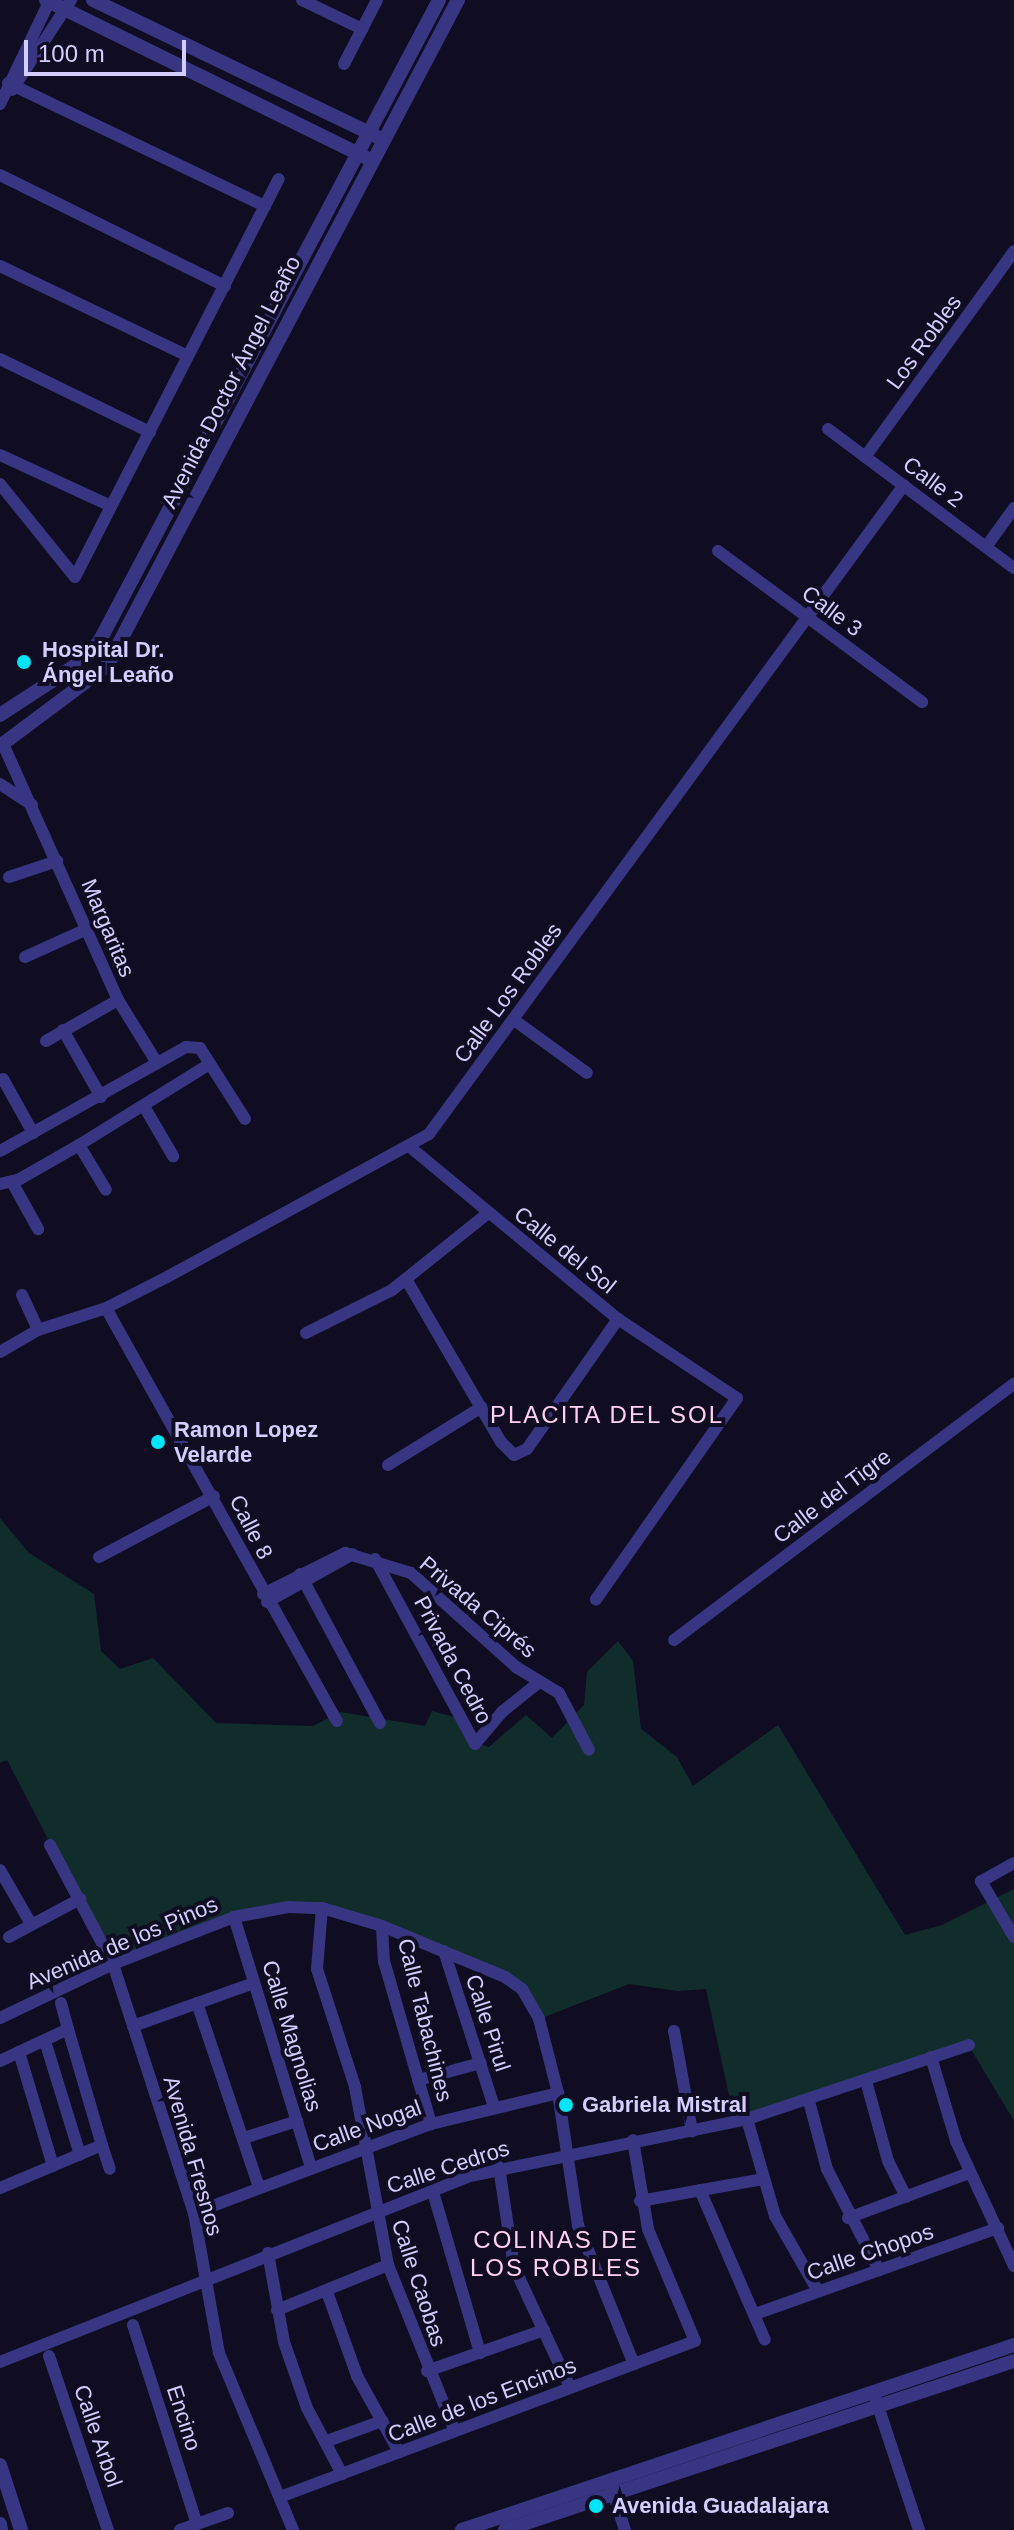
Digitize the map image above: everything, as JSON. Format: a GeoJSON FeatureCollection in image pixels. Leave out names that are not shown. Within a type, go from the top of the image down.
{"type":"FeatureCollection","features":[{"type":"Feature","properties":{"kind":"street"},"geometry":{"type":"LineString","coordinates":[[93,0],[377,136]]}},
{"type":"Feature","properties":{"kind":"street"},"geometry":{"type":"LineString","coordinates":[[302,0],[362,29]]}},
{"type":"Feature","properties":{"kind":"street"},"geometry":{"type":"LineString","coordinates":[[344,64],[377,0]]}},
{"type":"Feature","properties":{"kind":"street","name":"Avenida Doctor Ángel Leaño"},"geometry":{"type":"LineString","coordinates":[[377,136],[458,0]]}},
{"type":"Feature","properties":{"kind":"street"},"geometry":{"type":"LineString","coordinates":[[265,206],[7,92],[56,2],[366,157]]}},
{"type":"Feature","properties":{"kind":"street"},"geometry":{"type":"LineString","coordinates":[[436,6],[447,20]]}},
{"type":"Feature","properties":{"kind":"street","name":"Avenida Doctor Ángel Leaño"},"geometry":{"type":"LineString","coordinates":[[2,745],[107,666],[377,136],[436,6]]}},
{"type":"Feature","properties":{"kind":"street","name":"Avenida Doctor Ángel Leaño"},"geometry":{"type":"LineString","coordinates":[[0,715],[76,665],[99,642],[366,157]]}},
{"type":"Feature","properties":{"kind":"street"},"geometry":{"type":"LineString","coordinates":[[0,175],[225,286]]}},
{"type":"Feature","properties":{"kind":"street"},"geometry":{"type":"LineString","coordinates":[[0,484],[75,577],[279,179]]}},
{"type":"Feature","properties":{"kind":"street","name":"Los Robles"},"geometry":{"type":"LineString","coordinates":[[865,457],[1014,251]]}},
{"type":"Feature","properties":{"kind":"street"},"geometry":{"type":"LineString","coordinates":[[2,271],[188,356]]}},
{"type":"Feature","properties":{"kind":"street"},"geometry":{"type":"LineString","coordinates":[[0,359],[150,432]]}},
{"type":"Feature","properties":{"kind":"street","name":"Calle 2"},"geometry":{"type":"LineString","coordinates":[[828,429],[1014,568]]}},
{"type":"Feature","properties":{"kind":"street"},"geometry":{"type":"LineString","coordinates":[[0,455],[111,506]]}},
{"type":"Feature","properties":{"kind":"street","name":"Calle Los Robles"},"geometry":{"type":"LineString","coordinates":[[0,1352],[38,1330],[106,1308],[410,1147],[448,1113],[904,485]]}},
{"type":"Feature","properties":{"kind":"street"},"geometry":{"type":"LineString","coordinates":[[986,547],[1014,508]]}},
{"type":"Feature","properties":{"kind":"street","name":"Calle 3"},"geometry":{"type":"LineString","coordinates":[[718,551],[922,702]]}},
{"type":"Feature","properties":{"kind":"street","name":"Margaritas"},"geometry":{"type":"LineString","coordinates":[[2,745],[32,805],[118,1000],[157,1063]]}},
{"type":"Feature","properties":{"kind":"street"},"geometry":{"type":"LineString","coordinates":[[0,784],[32,805]]}},
{"type":"Feature","properties":{"kind":"street"},"geometry":{"type":"LineString","coordinates":[[9,877],[57,861]]}},
{"type":"Feature","properties":{"kind":"street"},"geometry":{"type":"LineString","coordinates":[[25,957],[87,929]]}},
{"type":"Feature","properties":{"kind":"street"},"geometry":{"type":"LineString","coordinates":[[46,1041],[118,1000]]}},
{"type":"Feature","properties":{"kind":"street"},"geometry":{"type":"LineString","coordinates":[[514,1020],[587,1073]]}},
{"type":"Feature","properties":{"kind":"street"},"geometry":{"type":"LineString","coordinates":[[63,1030],[101,1097]]}},
{"type":"Feature","properties":{"kind":"street"},"geometry":{"type":"LineString","coordinates":[[0,1151],[186,1047],[200,1048],[208,1065],[220,1075],[245,1119]]}},
{"type":"Feature","properties":{"kind":"street"},"geometry":{"type":"LineString","coordinates":[[38,1229],[6,1183],[145,1108],[208,1065]]}},
{"type":"Feature","properties":{"kind":"street"},"geometry":{"type":"LineString","coordinates":[[3,1079],[33,1133]]}},
{"type":"Feature","properties":{"kind":"street"},"geometry":{"type":"LineString","coordinates":[[145,1108],[173,1156]]}},
{"type":"Feature","properties":{"kind":"street"},"geometry":{"type":"LineString","coordinates":[[79,1145],[106,1190]]}},
{"type":"Feature","properties":{"kind":"street","name":"Calle del Sol"},"geometry":{"type":"LineString","coordinates":[[410,1147],[487,1214],[618,1319],[737,1398],[596,1599]]}},
{"type":"Feature","properties":{"kind":"street","name":"Calle del Sol"},"geometry":{"type":"LineString","coordinates":[[306,1333],[406,1279],[487,1214]]}},
{"type":"Feature","properties":{"kind":"street","name":"Calle del Sol"},"geometry":{"type":"LineString","coordinates":[[406,1279],[514,1455],[527,1449],[618,1319]]}},
{"type":"Feature","properties":{"kind":"street"},"geometry":{"type":"LineString","coordinates":[[22,1295],[38,1330]]}},
{"type":"Feature","properties":{"kind":"street","name":"Calle 8"},"geometry":{"type":"LineString","coordinates":[[106,1308],[214,1496],[265,1598],[337,1721]]}},
{"type":"Feature","properties":{"kind":"street","name":"Calle del Tigre"},"geometry":{"type":"LineString","coordinates":[[674,1640],[1014,1384]]}},
{"type":"Feature","properties":{"kind":"street"},"geometry":{"type":"LineString","coordinates":[[388,1465],[482,1407]]}},
{"type":"Feature","properties":{"kind":"street"},"geometry":{"type":"LineString","coordinates":[[99,1557],[214,1496]]}},
{"type":"Feature","properties":{"kind":"street","name":"Privada Ciprés"},"geometry":{"type":"LineString","coordinates":[[265,1598],[345,1553],[375,1559],[411,1573],[538,1683],[559,1693],[589,1750]]}},
{"type":"Feature","properties":{"kind":"street","name":"Privada Cedro"},"geometry":{"type":"LineString","coordinates":[[375,1559],[475,1744],[502,1712],[538,1683]]}},
{"type":"Feature","properties":{"kind":"street"},"geometry":{"type":"LineString","coordinates":[[302,1578],[380,1723]]}},
{"type":"Feature","properties":{"kind":"street","name":"Avenida Fresnos"},"geometry":{"type":"LineString","coordinates":[[50,1845],[113,1964],[194,2213],[219,2353],[293,2530]]}},
{"type":"Feature","properties":{"kind":"street"},"geometry":{"type":"LineString","coordinates":[[1014,1863],[981,1881],[1014,1937]]}},
{"type":"Feature","properties":{"kind":"street"},"geometry":{"type":"LineString","coordinates":[[0,1870],[31,1924]]}},
{"type":"Feature","properties":{"kind":"street"},"geometry":{"type":"LineString","coordinates":[[9,1937],[80,1899]]}},
{"type":"Feature","properties":{"kind":"street","name":"Avenida de los Pinos"},"geometry":{"type":"LineString","coordinates":[[0,2018],[113,1964],[234,1917],[276,1908],[322,1908],[382,1926],[444,1951],[522,1989],[539,2019],[558,2093],[581,2235],[634,2364]]}},
{"type":"Feature","properties":{"kind":"street","name":"Calle Caobas"},"geometry":{"type":"LineString","coordinates":[[322,1908],[317,1969],[355,2087],[367,2145],[375,2212],[388,2265],[427,2371],[454,2429]]}},
{"type":"Feature","properties":{"kind":"street","name":"Calle Magnolias"},"geometry":{"type":"LineString","coordinates":[[234,1917],[311,2167]]}},
{"type":"Feature","properties":{"kind":"street","name":"Calle Tabachines"},"geometry":{"type":"LineString","coordinates":[[382,1926],[384,1961],[431,2124]]}},
{"type":"Feature","properties":{"kind":"street","name":"Calle Pirul"},"geometry":{"type":"LineString","coordinates":[[444,1951],[494,2107]]}},
{"type":"Feature","properties":{"kind":"street"},"geometry":{"type":"LineString","coordinates":[[133,2026],[254,1983]]}},
{"type":"Feature","properties":{"kind":"street"},"geometry":{"type":"LineString","coordinates":[[61,2003],[110,2169]]}},
{"type":"Feature","properties":{"kind":"street"},"geometry":{"type":"LineString","coordinates":[[197,2003],[259,2187]]}},
{"type":"Feature","properties":{"kind":"street"},"geometry":{"type":"LineString","coordinates":[[0,2061],[68,2029]]}},
{"type":"Feature","properties":{"kind":"street"},"geometry":{"type":"LineString","coordinates":[[674,2031],[692,2131]]}},
{"type":"Feature","properties":{"kind":"street"},"geometry":{"type":"LineString","coordinates":[[45,2041],[80,2155]]}},
{"type":"Feature","properties":{"kind":"street","name":"Calle Cedros"},"geometry":{"type":"LineString","coordinates":[[0,2362],[268,2253],[499,2167],[747,2119],[809,2101],[969,2045]]}},
{"type":"Feature","properties":{"kind":"street"},"geometry":{"type":"LineString","coordinates":[[19,2052],[53,2166]]}},
{"type":"Feature","properties":{"kind":"street"},"geometry":{"type":"LineString","coordinates":[[931,2057],[969,2173],[1014,2266]]}},
{"type":"Feature","properties":{"kind":"street","name":"Calle Nogal"},"geometry":{"type":"LineString","coordinates":[[418,2080],[481,2063]]}},
{"type":"Feature","properties":{"kind":"street"},"geometry":{"type":"LineString","coordinates":[[866,2081],[888,2161],[906,2197]]}},
{"type":"Feature","properties":{"kind":"street","name":"Calle Nogal"},"geometry":{"type":"LineString","coordinates":[[194,2213],[367,2145],[431,2124],[558,2093]]}},
{"type":"Feature","properties":{"kind":"street"},"geometry":{"type":"LineString","coordinates":[[809,2101],[827,2169],[848,2218],[879,2270]]}},
{"type":"Feature","properties":{"kind":"street"},"geometry":{"type":"LineString","coordinates":[[747,2119],[775,2216],[818,2291]]}},
{"type":"Feature","properties":{"kind":"street","name":"Calle Nogal"},"geometry":{"type":"LineString","coordinates":[[244,2138],[297,2121]]}},
{"type":"Feature","properties":{"kind":"street"},"geometry":{"type":"LineString","coordinates":[[633,2140],[640,2201],[764,2179]]}},
{"type":"Feature","properties":{"kind":"street"},"geometry":{"type":"LineString","coordinates":[[0,2188],[102,2145]]}},
{"type":"Feature","properties":{"kind":"street"},"geometry":{"type":"LineString","coordinates":[[499,2167],[514,2267],[570,2387]]}},
{"type":"Feature","properties":{"kind":"street"},"geometry":{"type":"LineString","coordinates":[[848,2218],[969,2173]]}},
{"type":"Feature","properties":{"kind":"street"},"geometry":{"type":"LineString","coordinates":[[700,2190],[765,2340]]}},
{"type":"Feature","properties":{"kind":"street"},"geometry":{"type":"LineString","coordinates":[[433,2192],[480,2353]]}},
{"type":"Feature","properties":{"kind":"street","name":"Calle de los Encinos"},"geometry":{"type":"LineString","coordinates":[[280,2497],[696,2339],[657,2256],[640,2201]]}},
{"type":"Feature","properties":{"kind":"street","name":"Calle Chopos"},"geometry":{"type":"LineString","coordinates":[[755,2314],[998,2228]]}},
{"type":"Feature","properties":{"kind":"street"},"geometry":{"type":"LineString","coordinates":[[268,2253],[277,2310],[307,2408],[342,2474]]}},
{"type":"Feature","properties":{"kind":"street"},"geometry":{"type":"LineString","coordinates":[[277,2310],[388,2265]]}},
{"type":"Feature","properties":{"kind":"street"},"geometry":{"type":"LineString","coordinates":[[327,2292],[357,2376],[399,2452]]}},
{"type":"Feature","properties":{"kind":"street","name":"Encino"},"geometry":{"type":"LineString","coordinates":[[133,2325],[197,2524]]}},
{"type":"Feature","properties":{"kind":"street"},"geometry":{"type":"LineString","coordinates":[[427,2371],[544,2330]]}},
{"type":"Feature","properties":{"kind":"street"},"geometry":{"type":"LineString","coordinates":[[462,2530],[611,2488],[960,2370],[1014,2345]]}},
{"type":"Feature","properties":{"kind":"street","name":"Calle Arbol"},"geometry":{"type":"LineString","coordinates":[[49,2356],[108,2530]]}},
{"type":"Feature","properties":{"kind":"street"},"geometry":{"type":"LineString","coordinates":[[960,2370],[1014,2361]]}},
{"type":"Feature","properties":{"kind":"street"},"geometry":{"type":"LineString","coordinates":[[875,2398],[919,2530]]}},
{"type":"Feature","properties":{"kind":"street"},"geometry":{"type":"LineString","coordinates":[[327,2441],[382,2421]]}},
{"type":"Feature","properties":{"kind":"street"},"geometry":{"type":"LineString","coordinates":[[0,2465],[21,2530]]}},
{"type":"Feature","properties":{"kind":"street"},"geometry":{"type":"LineString","coordinates":[[505,2530],[611,2488]]}},
{"type":"Feature","properties":{"kind":"street"},"geometry":{"type":"LineString","coordinates":[[611,2488],[625,2530]]}},
{"type":"Feature","properties":{"kind":"street"},"geometry":{"type":"LineString","coordinates":[[180,2530],[228,2513]]}},
{"type":"Feature","properties":{"kind":"street"},"geometry":{"type":"LineString","coordinates":[[0,2524],[1,2530]]}},
{"type":"Feature","properties":{"kind":"green space"},"geometry":{"type":"Polygon","coordinates":[[[0,1518],[29,1553],[94,1594],[101,1651],[120,1669],[153,1658],[216,1723],[313,1726],[340,1712],[425,1726],[432,1711],[454,1717],[471,1742],[489,1747],[526,1715],[552,1738],[584,1705],[587,1672],[618,1641],[633,1661],[641,1729],[677,1757],[693,1786],[778,1725],[905,1935],[942,1925],[1014,1889],[1014,2121],[969,2046],[747,2119],[730,2100],[706,1989],[678,1991],[629,1984],[539,2019],[518,1985],[322,1908],[234,1917],[113,1964],[7,1760],[0,1763],[0,1518]]]}},
{"type":"Feature","properties":{"kind":"place","name":"Hospital Dr. Ángel Leaño"},"geometry":{"type":"Point","coordinates":[24,662]}},
{"type":"Feature","properties":{"kind":"place","name":"Ramon Lopez Velarde"},"geometry":{"type":"Point","coordinates":[158,1442]}},
{"type":"Feature","properties":{"kind":"place","name":"Gabriela Mistral"},"geometry":{"type":"Point","coordinates":[566,2105]}},
{"type":"Feature","properties":{"kind":"place","name":"Avenida Guadalajara"},"geometry":{"type":"Point","coordinates":[596,2506]}},
{"type":"Feature","properties":{"kind":"district","name":"PLACITA DEL SOL"},"geometry":{"type":"Point","coordinates":[607,1415]}},
{"type":"Feature","properties":{"kind":"district","name":"COLINAS DE LOS ROBLES"},"geometry":{"type":"Point","coordinates":[556,2254]}}]}
